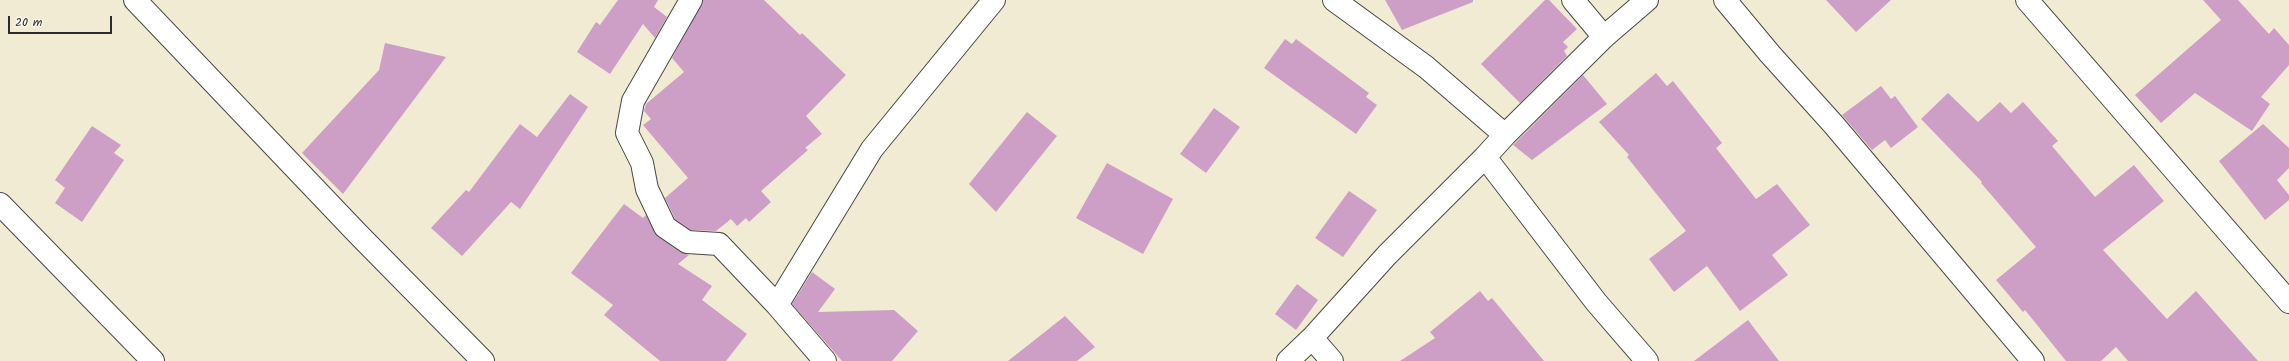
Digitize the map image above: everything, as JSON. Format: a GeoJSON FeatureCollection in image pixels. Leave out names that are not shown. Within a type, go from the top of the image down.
{"type":"FeatureCollection","features":[{"type":"Feature","properties":{"kind":"street"},"geometry":{"type":"LineString","coordinates":[[135,0],[357,233],[483,361]]}},
{"type":"Feature","properties":{"kind":"street"},"geometry":{"type":"LineString","coordinates":[[691,0],[633,101],[627,134],[642,163],[647,188],[665,227],[687,242],[719,244],[777,305],[825,361]]}},
{"type":"Feature","properties":{"kind":"street"},"geometry":{"type":"LineString","coordinates":[[777,305],[872,149],[994,0]]}},
{"type":"Feature","properties":{"kind":"street"},"geometry":{"type":"LineString","coordinates":[[1334,0],[1426,68],[1505,135]]}},
{"type":"Feature","properties":{"kind":"street"},"geometry":{"type":"LineString","coordinates":[[1574,0],[1604,37]]}},
{"type":"Feature","properties":{"kind":"street"},"geometry":{"type":"LineString","coordinates":[[1288,361],[1312,338],[1387,255],[1505,135],[1604,37],[1647,0]]}},
{"type":"Feature","properties":{"kind":"street"},"geometry":{"type":"LineString","coordinates":[[1725,0],[1770,54],[1834,124],[2033,361]]}},
{"type":"Feature","properties":{"kind":"street"},"geometry":{"type":"LineString","coordinates":[[2027,0],[2289,302]]}},
{"type":"Feature","properties":{"kind":"street"},"geometry":{"type":"LineString","coordinates":[[1485,157],[1596,302],[1647,361]]}},
{"type":"Feature","properties":{"kind":"street"},"geometry":{"type":"LineString","coordinates":[[0,204],[153,361]]}},
{"type":"Feature","properties":{"kind":"street"},"geometry":{"type":"LineString","coordinates":[[1312,338],[1332,361]]}},
{"type":"Feature","properties":{"kind":"building"},"geometry":{"type":"Polygon","coordinates":[[[618,0],[658,0],[654,7],[667,17],[655,38],[643,24],[610,74],[577,52],[596,22],[600,25],[618,0]]]}},
{"type":"Feature","properties":{"kind":"building"},"geometry":{"type":"Polygon","coordinates":[[[703,0],[764,0],[800,35],[802,33],[846,75],[806,116],[822,134],[805,148],[808,150],[761,191],[771,202],[749,222],[746,218],[737,226],[731,219],[716,231],[691,230],[675,219],[665,198],[688,178],[643,125],[651,119],[644,111],[646,104],[684,72],[672,58],[703,0]]]}},
{"type":"Feature","properties":{"kind":"building"},"geometry":{"type":"Polygon","coordinates":[[[1385,0],[1473,0],[1473,2],[1402,30],[1385,0]]]}},
{"type":"Feature","properties":{"kind":"building"},"geometry":{"type":"Polygon","coordinates":[[[1545,0],[1549,0],[1577,29],[1563,42],[1568,47],[1564,51],[1567,56],[1520,103],[1481,64],[1545,0]]]}},
{"type":"Feature","properties":{"kind":"building"},"geometry":{"type":"Polygon","coordinates":[[[1826,0],[1891,0],[1856,32],[1826,0]]]}},
{"type":"Feature","properties":{"kind":"building"},"geometry":{"type":"Polygon","coordinates":[[[2203,0],[2238,0],[2269,34],[2274,28],[2289,45],[2289,65],[2261,97],[2270,104],[2252,131],[2195,93],[2161,123],[2135,95],[2221,20],[2203,0]]]}},
{"type":"Feature","properties":{"kind":"building"},"geometry":{"type":"Polygon","coordinates":[[[1285,39],[1292,44],[1296,39],[1369,93],[1366,97],[1377,105],[1356,134],[1264,68],[1285,39]]]}},
{"type":"Feature","properties":{"kind":"building"},"geometry":{"type":"Polygon","coordinates":[[[385,43],[446,57],[343,194],[302,153],[379,70],[385,43]]]}},
{"type":"Feature","properties":{"kind":"building"},"geometry":{"type":"Polygon","coordinates":[[[1656,73],[1667,86],[1673,81],[1722,143],[1716,148],[1756,199],[1777,184],[1810,225],[1772,255],[1788,275],[1740,311],[1707,266],[1674,292],[1649,259],[1686,231],[1627,157],[1629,155],[1599,122],[1656,73]]]}},
{"type":"Feature","properties":{"kind":"building"},"geometry":{"type":"Polygon","coordinates":[[[1583,75],[1607,104],[1532,160],[1513,145],[1583,75]]]}},
{"type":"Feature","properties":{"kind":"building"},"geometry":{"type":"Polygon","coordinates":[[[1881,86],[1891,99],[1895,96],[1918,127],[1891,148],[1885,140],[1872,150],[1842,115],[1881,86]]]}},
{"type":"Feature","properties":{"kind":"building"},"geometry":{"type":"Polygon","coordinates":[[[1948,93],[1978,122],[2000,102],[2011,113],[2023,102],[2058,141],[2052,146],[2095,197],[2134,165],[2164,201],[2103,250],[2167,319],[2196,291],[2258,361],[2128,361],[2116,347],[2101,361],[2066,361],[2025,310],[2023,312],[1996,280],[2036,247],[1981,183],[1982,182],[1921,119],[1948,93]]]}},
{"type":"Feature","properties":{"kind":"building"},"geometry":{"type":"Polygon","coordinates":[[[570,94],[588,107],[520,209],[511,202],[462,256],[431,228],[466,190],[469,192],[520,124],[537,137],[570,94]]]}},
{"type":"Feature","properties":{"kind":"building"},"geometry":{"type":"Polygon","coordinates":[[[1214,108],[1240,127],[1206,173],[1180,154],[1214,108]]]}},
{"type":"Feature","properties":{"kind":"building"},"geometry":{"type":"Polygon","coordinates":[[[1027,112],[1057,136],[996,212],[969,184],[1027,112]]]}},
{"type":"Feature","properties":{"kind":"building"},"geometry":{"type":"Polygon","coordinates":[[[2263,124],[2289,148],[2289,168],[2277,180],[2289,195],[2289,200],[2265,220],[2219,161],[2263,124]]]}},
{"type":"Feature","properties":{"kind":"building"},"geometry":{"type":"Polygon","coordinates":[[[92,126],[121,145],[114,153],[124,160],[82,222],[55,203],[65,188],[55,180],[92,126]]]}},
{"type":"Feature","properties":{"kind":"building"},"geometry":{"type":"Polygon","coordinates":[[[1107,163],[1173,199],[1143,254],[1076,218],[1107,163]]]}},
{"type":"Feature","properties":{"kind":"building"},"geometry":{"type":"Polygon","coordinates":[[[1349,191],[1377,210],[1343,257],[1315,238],[1349,191]]]}},
{"type":"Feature","properties":{"kind":"building"},"geometry":{"type":"Polygon","coordinates":[[[624,204],[643,218],[646,215],[658,237],[680,252],[689,255],[678,264],[712,286],[702,300],[747,334],[726,361],[660,361],[604,315],[613,305],[571,273],[624,204]]]}},
{"type":"Feature","properties":{"kind":"building"},"geometry":{"type":"Polygon","coordinates":[[[812,272],[835,289],[818,312],[894,310],[918,331],[892,361],[842,361],[792,304],[812,272]]]}},
{"type":"Feature","properties":{"kind":"building"},"geometry":{"type":"Polygon","coordinates":[[[1297,284],[1318,300],[1296,330],[1275,314],[1297,284]]]}},
{"type":"Feature","properties":{"kind":"building"},"geometry":{"type":"Polygon","coordinates":[[[1480,291],[1488,301],[1492,298],[1544,361],[1400,361],[1435,338],[1430,332],[1480,291]]]}},
{"type":"Feature","properties":{"kind":"building"},"geometry":{"type":"Polygon","coordinates":[[[1065,316],[1095,347],[1077,361],[1008,361],[1065,316]]]}},
{"type":"Feature","properties":{"kind":"building"},"geometry":{"type":"Polygon","coordinates":[[[1748,320],[1779,361],[1694,361],[1748,320]]]}}]}
